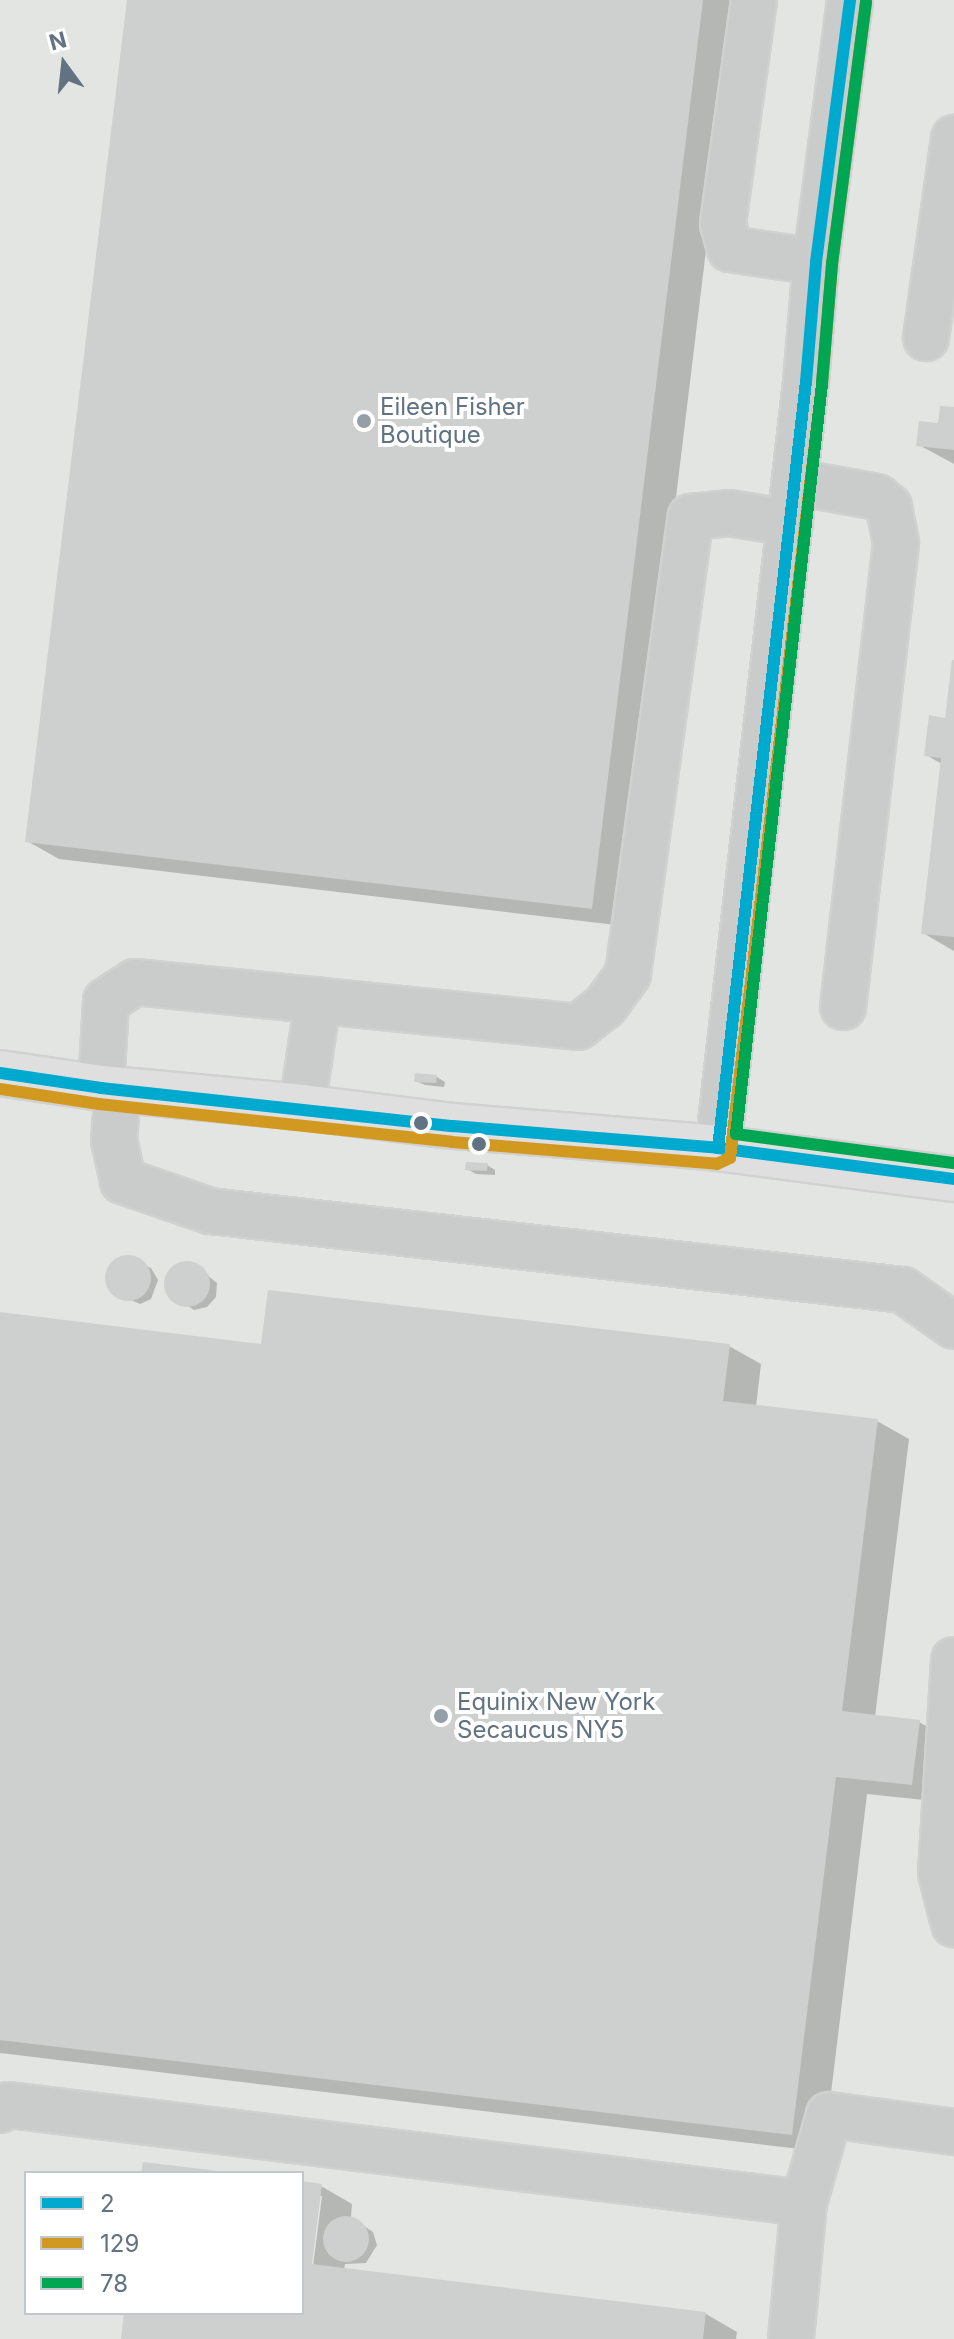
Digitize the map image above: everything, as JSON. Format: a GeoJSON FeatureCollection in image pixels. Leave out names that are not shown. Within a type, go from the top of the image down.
{"type":"FeatureCollection","features":[{"type":"Feature","properties":{"kind":"main road"},"geometry":{"type":"LineString","coordinates":[[0,1073],[110,1089],[302,1107],[453,1126],[718,1148],[954,1179]]}},
{"type":"Feature","properties":{"kind":"street"},"geometry":{"type":"LineString","coordinates":[[754,0],[723,224],[730,249],[816,262]]}},
{"type":"Feature","properties":{"kind":"street"},"geometry":{"type":"LineString","coordinates":[[718,1148],[792,502],[816,262],[850,0]]}},
{"type":"Feature","properties":{"kind":"street"},"geometry":{"type":"LineString","coordinates":[[926,338],[954,138]]}},
{"type":"Feature","properties":{"kind":"street"},"geometry":{"type":"LineString","coordinates":[[843,1007],[896,543],[889,507],[877,497],[792,502],[691,517],[628,974],[605,1006],[578,1027],[135,982],[106,1001],[114,1140],[123,1181],[210,1211],[903,1290],[954,1326]]}},
{"type":"Feature","properties":{"kind":"street"},"geometry":{"type":"LineString","coordinates":[[302,1107],[318,1000]]}},
{"type":"Feature","properties":{"kind":"street"},"geometry":{"type":"LineString","coordinates":[[954,1660],[941,1873],[954,1924]]}},
{"type":"Feature","properties":{"kind":"street"},"geometry":{"type":"LineString","coordinates":[[0,2110],[9,2105],[804,2203]]}},
{"type":"Feature","properties":{"kind":"street"},"geometry":{"type":"LineString","coordinates":[[791,2339],[804,2203],[829,2115],[954,2132]]}},
{"type":"Feature","properties":{"kind":"shaded area"},"geometry":{"type":"Polygon","coordinates":[[[0,0],[954,0],[954,2339],[0,2339],[0,0]]]}},
{"type":"Feature","properties":{"kind":"building","name":"Eileen Fisher Boutique"},"geometry":{"type":"Polygon","coordinates":[[[127,0],[703,0],[592,909],[25,842],[127,0]]]}},
{"type":"Feature","properties":{"kind":"building"},"geometry":{"type":"Polygon","coordinates":[[[940,406],[954,407],[954,450],[916,446],[919,421],[938,423],[940,406]]]}},
{"type":"Feature","properties":{"kind":"building"},"geometry":{"type":"Polygon","coordinates":[[[952,660],[954,937],[921,934],[941,758],[924,756],[929,715],[945,718],[952,660]]]}},
{"type":"Feature","properties":{"kind":"building"},"geometry":{"type":"Polygon","coordinates":[[[415,1073],[437,1075],[436,1083],[414,1082],[415,1073]]]}},
{"type":"Feature","properties":{"kind":"building"},"geometry":{"type":"Polygon","coordinates":[[[466,1162],[488,1163],[487,1171],[465,1170],[466,1162]]]}},
{"type":"Feature","properties":{"kind":"building"},"geometry":{"type":"Polygon","coordinates":[[[128,1255],[144,1262],[151,1278],[144,1294],[128,1301],[112,1294],[105,1278],[112,1262],[128,1255]]]}},
{"type":"Feature","properties":{"kind":"building"},"geometry":{"type":"Polygon","coordinates":[[[187,1261],[203,1268],[210,1284],[203,1300],[187,1307],[171,1300],[164,1284],[171,1268],[187,1261]]]}},
{"type":"Feature","properties":{"kind":"building","name":"Equinix New York Secaucus NY5"},"geometry":{"type":"Polygon","coordinates":[[[268,1290],[730,1344],[723,1401],[878,1419],[842,1711],[920,1720],[912,1785],[836,1777],[792,2135],[0,2040],[0,1312],[261,1344],[268,1290]]]}},
{"type":"Feature","properties":{"kind":"building"},"geometry":{"type":"Polygon","coordinates":[[[143,2162],[219,2171],[141,2171],[143,2162]]]}},
{"type":"Feature","properties":{"kind":"building"},"geometry":{"type":"Polygon","coordinates":[[[304,2181],[322,2184],[312,2264],[706,2312],[703,2339],[121,2339],[124,2315],[304,2315],[304,2181]]]}},
{"type":"Feature","properties":{"kind":"building"},"geometry":{"type":"Polygon","coordinates":[[[346,2216],[363,2222],[369,2239],[363,2256],[346,2262],[329,2256],[323,2239],[329,2222],[346,2216]]]}},
{"type":"Feature","properties":{"kind":"transit line","name":"2"},"geometry":{"type":"LineString","coordinates":[[718,1148],[806,382],[816,262],[850,0]]}},
{"type":"Feature","properties":{"kind":"transit line","name":"129"},"geometry":{"type":"LineString","coordinates":[[0,1089],[99,1104],[452,1142],[717,1164],[730,1158],[822,384],[832,264],[866,2]]}},
{"type":"Feature","properties":{"kind":"transit line","name":"78"},"geometry":{"type":"LineString","coordinates":[[866,2],[832,264],[822,384],[736,1134],[954,1163]]}},
{"type":"Feature","properties":{"kind":"transit line","name":"2"},"geometry":{"type":"LineString","coordinates":[[0,1073],[101,1088],[453,1126],[718,1148],[954,1179]]}},
{"type":"Feature","properties":{"kind":"place","name":"Eileen Fisher Boutique"},"geometry":{"type":"Point","coordinates":[364,421]}},
{"type":"Feature","properties":{"kind":"place","name":"Equinix New York Secaucus NY5"},"geometry":{"type":"Point","coordinates":[441,1716]}}]}
